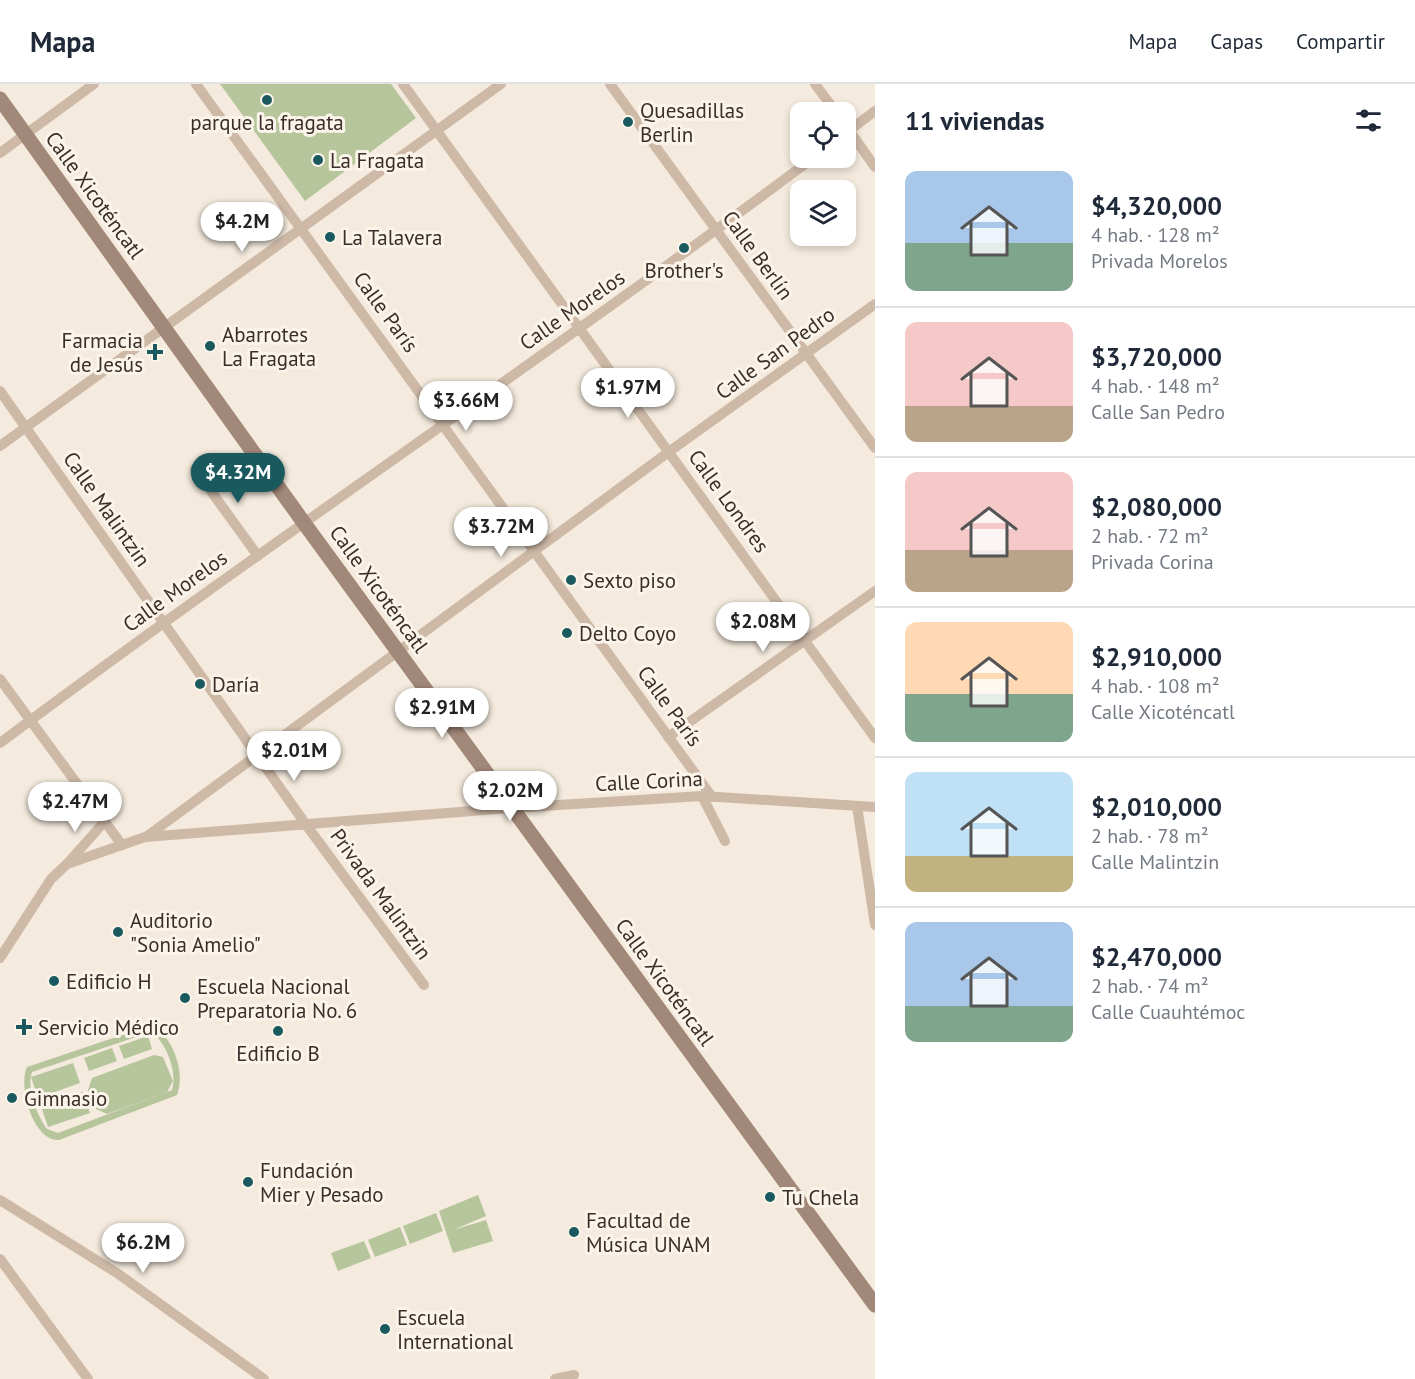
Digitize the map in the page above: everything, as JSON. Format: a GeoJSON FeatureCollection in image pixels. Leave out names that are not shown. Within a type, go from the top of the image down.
{"type":"FeatureCollection","features":[{"type":"Feature","properties":{"kind":"street"},"geometry":{"type":"LineString","coordinates":[[0,153],[94,84]]}},
{"type":"Feature","properties":{"kind":"street","name":"Calle París"},"geometry":{"type":"LineString","coordinates":[[196,84],[668,737],[707,797],[725,841]]}},
{"type":"Feature","properties":{"kind":"street","name":"Calle Londres"},"geometry":{"type":"LineString","coordinates":[[403,84],[875,738]]}},
{"type":"Feature","properties":{"kind":"street"},"geometry":{"type":"LineString","coordinates":[[0,446],[501,84]]}},
{"type":"Feature","properties":{"kind":"street","name":"Calle Berlín"},"geometry":{"type":"LineString","coordinates":[[610,84],[875,448]]}},
{"type":"Feature","properties":{"kind":"street"},"geometry":{"type":"LineString","coordinates":[[815,84],[828,102]]}},
{"type":"Feature","properties":{"kind":"street","name":"Calle Xicoténcatl"},"geometry":{"type":"LineString","coordinates":[[0,99],[304,523],[875,1305]]}},
{"type":"Feature","properties":{"kind":"street"},"geometry":{"type":"LineString","coordinates":[[856,124],[875,111]]}},
{"type":"Feature","properties":{"kind":"street"},"geometry":{"type":"LineString","coordinates":[[856,142],[875,167]]}},
{"type":"Feature","properties":{"kind":"street","name":"Calle Morelos"},"geometry":{"type":"LineString","coordinates":[[0,743],[800,168]]}},
{"type":"Feature","properties":{"kind":"street","name":"Calle San Pedro"},"geometry":{"type":"LineString","coordinates":[[145,837],[875,304]]}},
{"type":"Feature","properties":{"kind":"street","name":"Calle Malintzin"},"geometry":{"type":"LineString","coordinates":[[0,391],[308,826]]}},
{"type":"Feature","properties":{"kind":"street"},"geometry":{"type":"LineString","coordinates":[[195,469],[258,556]]}},
{"type":"Feature","properties":{"kind":"street"},"geometry":{"type":"LineString","coordinates":[[668,737],[875,591]]}},
{"type":"Feature","properties":{"kind":"street"},"geometry":{"type":"LineString","coordinates":[[0,679],[122,846],[67,864]]}},
{"type":"Feature","properties":{"kind":"street","name":"Calle Corina"},"geometry":{"type":"LineString","coordinates":[[122,846],[145,837],[308,826],[511,808],[707,797],[875,807]]}},
{"type":"Feature","properties":{"kind":"street"},"geometry":{"type":"LineString","coordinates":[[857,806],[875,925]]}},
{"type":"Feature","properties":{"kind":"street"},"geometry":{"type":"LineString","coordinates":[[0,958],[51,879],[105,821]]}},
{"type":"Feature","properties":{"kind":"street","name":"Privada Malintzin"},"geometry":{"type":"LineString","coordinates":[[308,826],[424,985]]}},
{"type":"Feature","properties":{"kind":"street"},"geometry":{"type":"LineString","coordinates":[[0,1200],[117,1273],[264,1379]]}},
{"type":"Feature","properties":{"kind":"street"},"geometry":{"type":"LineString","coordinates":[[2,1265],[88,1379]]}},
{"type":"Feature","properties":{"kind":"street"},"geometry":{"type":"LineString","coordinates":[[555,1379],[574,1375]]}},
{"type":"Feature","properties":{"kind":"green space","name":"La Fragata"},"geometry":{"type":"Polygon","coordinates":[[[220,84],[391,84],[416,118],[305,201],[220,84]]]}},
{"type":"Feature","properties":{"kind":"green space"},"geometry":{"type":"Polygon","coordinates":[[[152,1025],[172,1047],[180,1076],[177,1095],[59,1140],[50,1138],[35,1123],[26,1099],[27,1067],[152,1025]],[[151,1032],[32,1072],[31,1094],[47,1129],[58,1133],[172,1090],[172,1067],[166,1050],[151,1032]]]}},
{"type":"Feature","properties":{"kind":"green space"},"geometry":{"type":"Polygon","coordinates":[[[148,1036],[152,1049],[124,1059],[119,1046],[148,1036]]]}},
{"type":"Feature","properties":{"kind":"green space"},"geometry":{"type":"Polygon","coordinates":[[[112,1048],[117,1061],[89,1071],[84,1058],[112,1048]]]}},
{"type":"Feature","properties":{"kind":"green space"},"geometry":{"type":"Polygon","coordinates":[[[154,1055],[163,1057],[173,1081],[167,1092],[107,1114],[96,1109],[88,1090],[92,1078],[154,1055]]]}},
{"type":"Feature","properties":{"kind":"green space"},"geometry":{"type":"Polygon","coordinates":[[[73,1063],[80,1083],[38,1098],[31,1077],[73,1063]]]}},
{"type":"Feature","properties":{"kind":"green space"},"geometry":{"type":"Polygon","coordinates":[[[83,1092],[90,1113],[48,1127],[41,1106],[83,1092]]]}},
{"type":"Feature","properties":{"kind":"green space"},"geometry":{"type":"Polygon","coordinates":[[[478,1195],[486,1216],[453,1230],[486,1220],[493,1241],[453,1253],[439,1211],[478,1195]]]}},
{"type":"Feature","properties":{"kind":"green space"},"geometry":{"type":"Polygon","coordinates":[[[436,1213],[443,1231],[410,1244],[403,1226],[436,1213]]]}},
{"type":"Feature","properties":{"kind":"green space"},"geometry":{"type":"Polygon","coordinates":[[[400,1227],[407,1245],[375,1257],[368,1240],[400,1227]]]}},
{"type":"Feature","properties":{"kind":"green space"},"geometry":{"type":"Polygon","coordinates":[[[364,1241],[371,1258],[338,1271],[331,1253],[364,1241]]]}},
{"type":"Feature","properties":{"kind":"place","name":"parque la fragata"},"geometry":{"type":"Point","coordinates":[267,100]}},
{"type":"Feature","properties":{"kind":"place","name":"Quesadillas Berlin"},"geometry":{"type":"Point","coordinates":[628,122]}},
{"type":"Feature","properties":{"kind":"place","name":"La Fragata"},"geometry":{"type":"Point","coordinates":[318,160]}},
{"type":"Feature","properties":{"kind":"place","name":"La Talavera"},"geometry":{"type":"Point","coordinates":[330,237]}},
{"type":"Feature","properties":{"kind":"place","name":"Brother's"},"geometry":{"type":"Point","coordinates":[684,248]}},
{"type":"Feature","properties":{"kind":"place","name":"Abarrotes La Fragata"},"geometry":{"type":"Point","coordinates":[210,346]}},
{"type":"Feature","properties":{"kind":"place","name":"Farmacia de Jesús"},"geometry":{"type":"Point","coordinates":[155,352]}},
{"type":"Feature","properties":{"kind":"place","name":"Sexto piso"},"geometry":{"type":"Point","coordinates":[571,580]}},
{"type":"Feature","properties":{"kind":"place","name":"Delto Coyo"},"geometry":{"type":"Point","coordinates":[567,633]}},
{"type":"Feature","properties":{"kind":"place","name":"Daría"},"geometry":{"type":"Point","coordinates":[200,684]}},
{"type":"Feature","properties":{"kind":"place","name":"Auditorio \"Sonia Amelio\""},"geometry":{"type":"Point","coordinates":[118,932]}},
{"type":"Feature","properties":{"kind":"place","name":"Edificio H"},"geometry":{"type":"Point","coordinates":[54,981]}},
{"type":"Feature","properties":{"kind":"place","name":"Escuela Nacional Preparatoria No. 6"},"geometry":{"type":"Point","coordinates":[185,998]}},
{"type":"Feature","properties":{"kind":"place","name":"Servicio Médico"},"geometry":{"type":"Point","coordinates":[24,1027]}},
{"type":"Feature","properties":{"kind":"place","name":"Edificio B"},"geometry":{"type":"Point","coordinates":[278,1031]}},
{"type":"Feature","properties":{"kind":"place","name":"Gimnasio"},"geometry":{"type":"Point","coordinates":[12,1098]}},
{"type":"Feature","properties":{"kind":"place","name":"Fundación Mier y Pesado"},"geometry":{"type":"Point","coordinates":[248,1182]}},
{"type":"Feature","properties":{"kind":"place","name":"Tu Chela"},"geometry":{"type":"Point","coordinates":[770,1197]}},
{"type":"Feature","properties":{"kind":"place","name":"Facultad de Música UNAM"},"geometry":{"type":"Point","coordinates":[574,1232]}},
{"type":"Feature","properties":{"kind":"place","name":"Escuela International"},"geometry":{"type":"Point","coordinates":[385,1329]}}]}
